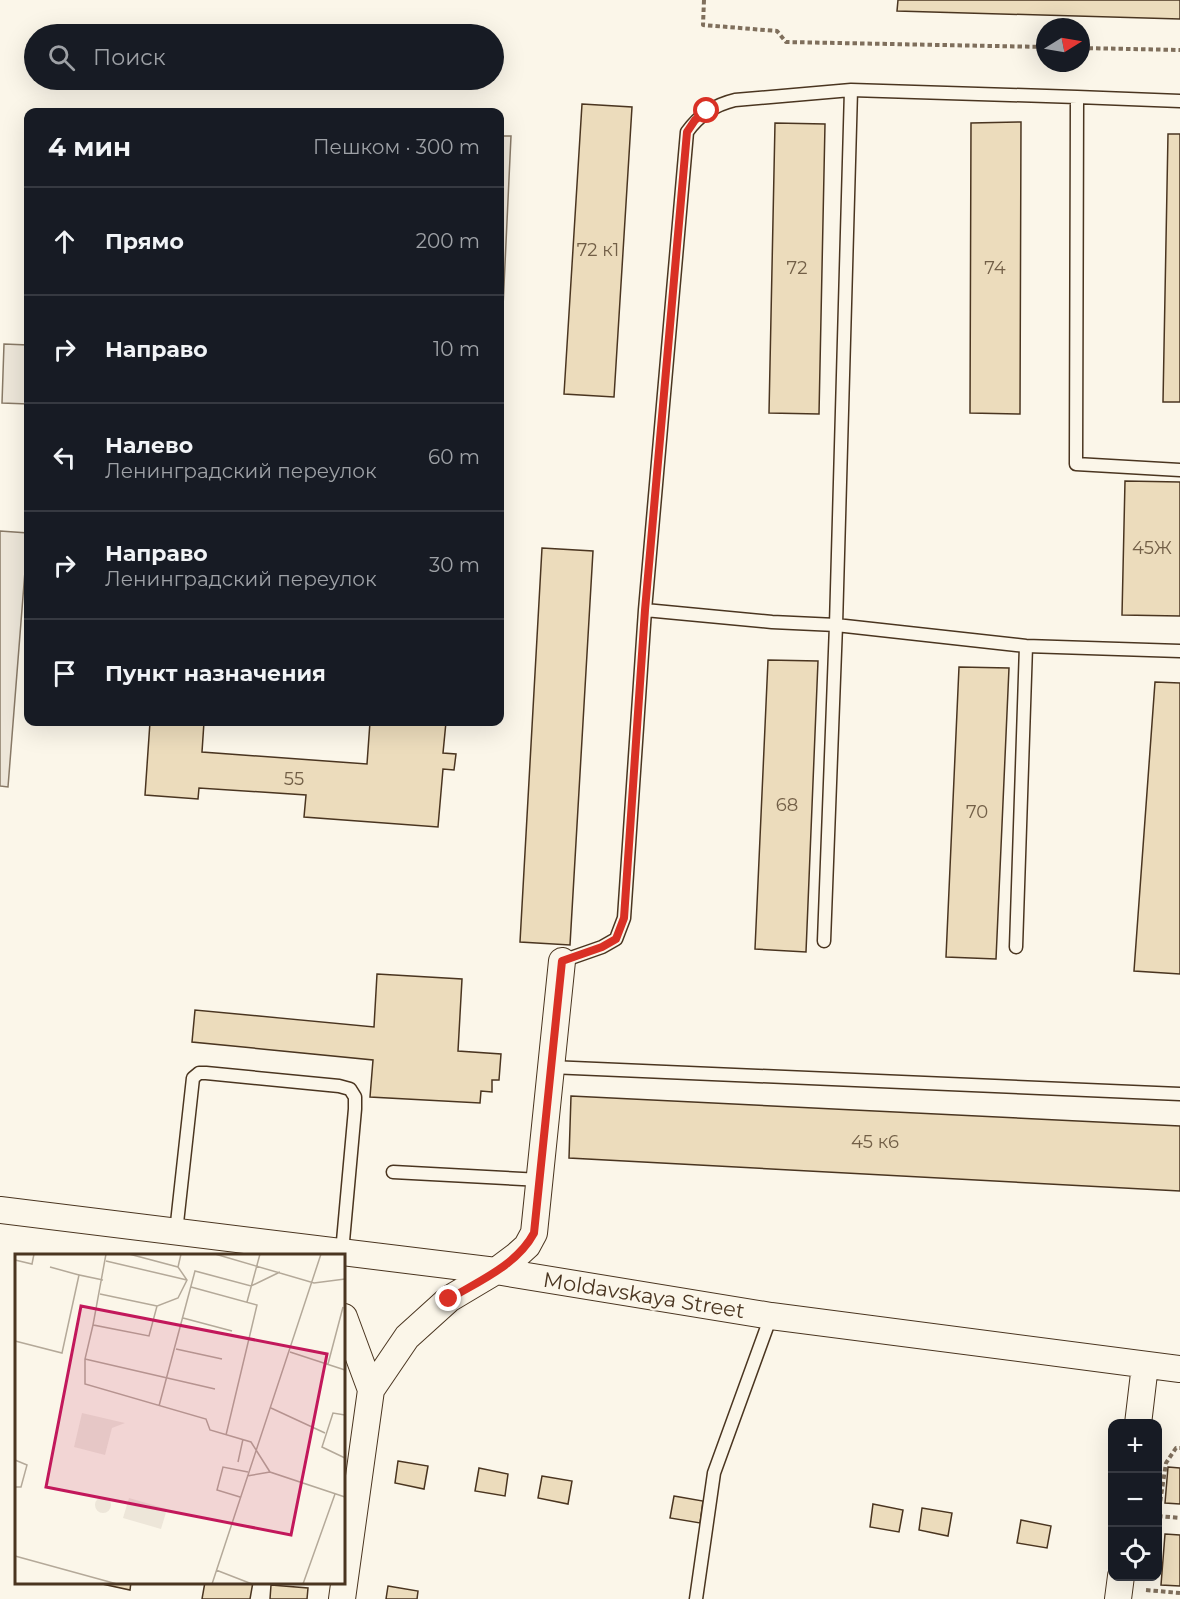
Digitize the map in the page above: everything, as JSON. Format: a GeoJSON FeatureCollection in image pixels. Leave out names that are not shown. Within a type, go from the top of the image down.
{"type":"FeatureCollection","features":[{"type":"Feature","properties":{"kind":"street"},"geometry":{"type":"LineString","coordinates":[[345,1577],[371,1390],[407,1337],[449,1299],[496,1271],[527,1246],[534,1233],[562,961]]}},
{"type":"Feature","properties":{"kind":"street","name":"Moldavskaya Street"},"geometry":{"type":"LineString","coordinates":[[0,1210],[345,1254]]}},
{"type":"Feature","properties":{"kind":"street","name":"Moldavskaya Street"},"geometry":{"type":"LineString","coordinates":[[345,1254],[496,1271],[771,1316],[1180,1370]]}},
{"type":"Feature","properties":{"kind":"street"},"geometry":{"type":"LineString","coordinates":[[345,1320],[371,1390]]}},
{"type":"Feature","properties":{"kind":"street"},"geometry":{"type":"LineString","coordinates":[[1139,1419],[1145,1365]]}},
{"type":"Feature","properties":{"kind":"street"},"geometry":{"type":"LineString","coordinates":[[342,1599],[344,1584]]}},
{"type":"Feature","properties":{"kind":"lane"},"geometry":{"type":"LineString","coordinates":[[824,941],[836,625],[851,90]]}},
{"type":"Feature","properties":{"kind":"lane"},"geometry":{"type":"LineString","coordinates":[[562,961],[602,947],[616,939],[624,918],[645,610],[687,132],[695,120],[721,103],[735,100],[851,90],[1180,101]]}},
{"type":"Feature","properties":{"kind":"lane"},"geometry":{"type":"LineString","coordinates":[[1077,97],[1076,464],[1180,470]]}},
{"type":"Feature","properties":{"kind":"lane"},"geometry":{"type":"LineString","coordinates":[[645,610],[772,622],[836,625],[1026,646],[1180,651]]}},
{"type":"Feature","properties":{"kind":"lane"},"geometry":{"type":"LineString","coordinates":[[1016,946],[1026,646]]}},
{"type":"Feature","properties":{"kind":"lane"},"geometry":{"type":"LineString","coordinates":[[550,1067],[1180,1094]]}},
{"type":"Feature","properties":{"kind":"lane"},"geometry":{"type":"LineString","coordinates":[[176,1232],[193,1078],[199,1073],[206,1073],[339,1086],[350,1089],[355,1097],[355,1109],[327,1252]]}},
{"type":"Feature","properties":{"kind":"lane"},"geometry":{"type":"LineString","coordinates":[[393,1172],[541,1180]]}},
{"type":"Feature","properties":{"kind":"lane"},"geometry":{"type":"LineString","coordinates":[[696,1599],[714,1473],[771,1316]]}},
{"type":"Feature","properties":{"kind":"path"},"geometry":{"type":"LineString","coordinates":[[704,0],[703,26],[777,32],[786,42],[1036,47]]}},
{"type":"Feature","properties":{"kind":"path"},"geometry":{"type":"LineString","coordinates":[[1090,48],[1180,50]]}},
{"type":"Feature","properties":{"kind":"path"},"geometry":{"type":"LineString","coordinates":[[1162,1490],[1166,1463],[1176,1448],[1180,1448]]}},
{"type":"Feature","properties":{"kind":"path"},"geometry":{"type":"LineString","coordinates":[[1162,1516],[1180,1518]]}},
{"type":"Feature","properties":{"kind":"path"},"geometry":{"type":"LineString","coordinates":[[1125,1588],[1180,1593]]}},
{"type":"Feature","properties":{"kind":"shaded area"},"geometry":{"type":"Polygon","coordinates":[[[504,136],[511,136],[504,286],[504,136]]]}},
{"type":"Feature","properties":{"kind":"shaded area"},"geometry":{"type":"Polygon","coordinates":[[[4,344],[24,345],[24,404],[2,403],[4,344]]]}},
{"type":"Feature","properties":{"kind":"shaded area"},"geometry":{"type":"Polygon","coordinates":[[[0,531],[24,533],[24,584],[8,787],[0,786],[0,531]]]}},
{"type":"Feature","properties":{"kind":"building"},"geometry":{"type":"Polygon","coordinates":[[[898,0],[1180,0],[1180,19],[897,11],[898,0]]]}},
{"type":"Feature","properties":{"kind":"building"},"geometry":{"type":"Polygon","coordinates":[[[582,104],[632,107],[614,397],[564,394],[582,104]]]}},
{"type":"Feature","properties":{"kind":"building"},"geometry":{"type":"Polygon","coordinates":[[[1021,122],[1020,414],[970,413],[971,123],[1021,122]]]}},
{"type":"Feature","properties":{"kind":"building"},"geometry":{"type":"Polygon","coordinates":[[[775,123],[825,124],[819,414],[769,413],[775,123]]]}},
{"type":"Feature","properties":{"kind":"building"},"geometry":{"type":"Polygon","coordinates":[[[1168,134],[1180,134],[1180,402],[1163,402],[1168,134]]]}},
{"type":"Feature","properties":{"kind":"building"},"geometry":{"type":"Polygon","coordinates":[[[1125,481],[1180,482],[1180,616],[1122,615],[1125,481]]]}},
{"type":"Feature","properties":{"kind":"building"},"geometry":{"type":"Polygon","coordinates":[[[542,548],[593,551],[570,945],[520,942],[542,548]]]}},
{"type":"Feature","properties":{"kind":"building"},"geometry":{"type":"Polygon","coordinates":[[[768,660],[818,661],[806,952],[755,949],[768,660]]]}},
{"type":"Feature","properties":{"kind":"building"},"geometry":{"type":"Polygon","coordinates":[[[959,667],[1009,668],[996,959],[946,957],[959,667]]]}},
{"type":"Feature","properties":{"kind":"building"},"geometry":{"type":"Polygon","coordinates":[[[1155,682],[1180,683],[1180,974],[1134,971],[1155,682]]]}},
{"type":"Feature","properties":{"kind":"building"},"geometry":{"type":"Polygon","coordinates":[[[150,726],[204,726],[202,752],[367,764],[370,726],[446,726],[443,753],[456,754],[454,770],[443,769],[438,827],[304,817],[306,795],[199,788],[198,799],[145,795],[150,726]]]}},
{"type":"Feature","properties":{"kind":"building"},"geometry":{"type":"Polygon","coordinates":[[[377,974],[462,979],[458,1051],[501,1054],[499,1080],[492,1080],[492,1092],[481,1091],[480,1103],[370,1097],[373,1060],[192,1042],[195,1010],[374,1027],[377,974]]]}},
{"type":"Feature","properties":{"kind":"building"},"geometry":{"type":"Polygon","coordinates":[[[571,1096],[1180,1126],[1180,1191],[569,1158],[571,1096]]]}},
{"type":"Feature","properties":{"kind":"building"},"geometry":{"type":"Polygon","coordinates":[[[398,1461],[428,1466],[424,1489],[395,1483],[398,1461]]]}},
{"type":"Feature","properties":{"kind":"building"},"geometry":{"type":"Polygon","coordinates":[[[1168,1467],[1180,1468],[1180,1504],[1165,1503],[1168,1467]]]}},
{"type":"Feature","properties":{"kind":"building"},"geometry":{"type":"Polygon","coordinates":[[[479,1468],[508,1474],[505,1496],[475,1491],[479,1468]]]}},
{"type":"Feature","properties":{"kind":"building"},"geometry":{"type":"Polygon","coordinates":[[[542,1476],[572,1481],[568,1504],[538,1498],[542,1476]]]}},
{"type":"Feature","properties":{"kind":"building"},"geometry":{"type":"Polygon","coordinates":[[[674,1496],[703,1501],[700,1523],[670,1518],[674,1496]]]}},
{"type":"Feature","properties":{"kind":"building"},"geometry":{"type":"Polygon","coordinates":[[[873,1504],[903,1510],[899,1532],[870,1527],[873,1504]]]}},
{"type":"Feature","properties":{"kind":"building"},"geometry":{"type":"Polygon","coordinates":[[[922,1508],[952,1513],[948,1536],[919,1530],[922,1508]]]}},
{"type":"Feature","properties":{"kind":"building"},"geometry":{"type":"Polygon","coordinates":[[[1021,1520],[1051,1526],[1047,1548],[1017,1543],[1021,1520]]]}},
{"type":"Feature","properties":{"kind":"building"},"geometry":{"type":"Polygon","coordinates":[[[1165,1534],[1180,1535],[1180,1586],[1161,1585],[1165,1534]]]}},
{"type":"Feature","properties":{"kind":"building"},"geometry":{"type":"Polygon","coordinates":[[[102,1584],[131,1584],[130,1590],[102,1584]]]}},
{"type":"Feature","properties":{"kind":"building"},"geometry":{"type":"Polygon","coordinates":[[[205,1584],[253,1584],[250,1599],[202,1599],[205,1584]]]}},
{"type":"Feature","properties":{"kind":"building"},"geometry":{"type":"Polygon","coordinates":[[[271,1585],[308,1588],[307,1599],[270,1599],[271,1585]]]}},
{"type":"Feature","properties":{"kind":"building"},"geometry":{"type":"Polygon","coordinates":[[[388,1586],[418,1591],[417,1599],[386,1599],[388,1586]]]}},
{"type":"Feature","properties":{"kind":"route"},"geometry":{"type":"LineString","coordinates":[[449,1299],[496,1271],[516,1256],[527,1246],[534,1233],[538,1213],[550,1067],[562,961],[602,947],[616,939],[624,918],[645,610],[687,132],[695,120],[707,111]]}}]}
